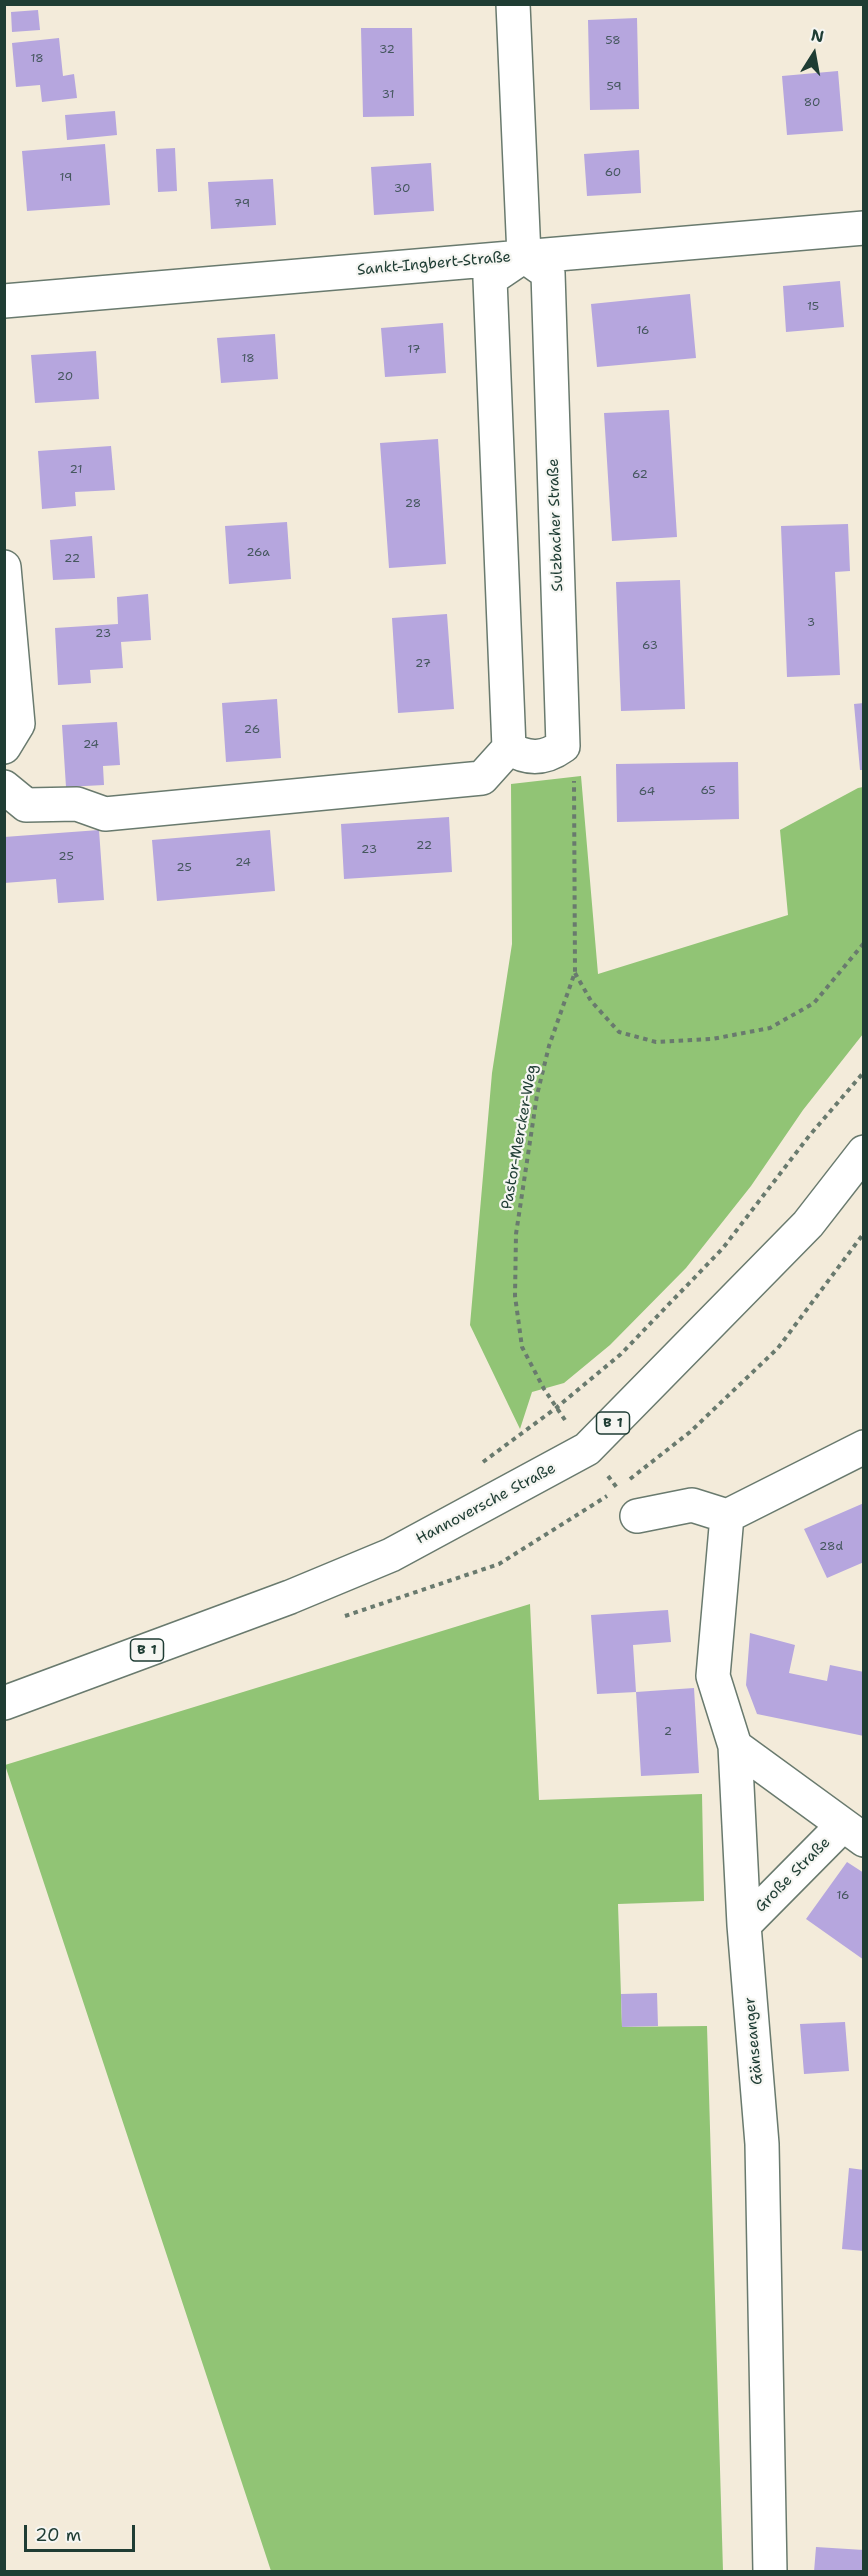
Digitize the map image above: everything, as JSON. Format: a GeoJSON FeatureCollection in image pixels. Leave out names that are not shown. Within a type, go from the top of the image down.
{"type":"FeatureCollection","features":[{"type":"Feature","properties":{"kind":"street"},"geometry":{"type":"LineString","coordinates":[[15,796],[77,804],[105,814],[482,778],[509,748],[490,279],[524,256],[513,4]]}},
{"type":"Feature","properties":{"kind":"street","name":"Sankt-Ingbert-Straße"},"geometry":{"type":"LineString","coordinates":[[4,301],[864,228]]}},
{"type":"Feature","properties":{"kind":"street","name":"Sulzbacher Straße"},"geometry":{"type":"LineString","coordinates":[[524,256],[548,273],[563,746]]}},
{"type":"Feature","properties":{"kind":"street"},"geometry":{"type":"LineString","coordinates":[[4,567],[18,724],[4,747]]}},
{"type":"Feature","properties":{"kind":"street"},"geometry":{"type":"LineString","coordinates":[[509,748],[522,756],[551,755],[563,746]]}},
{"type":"Feature","properties":{"kind":"street","name":"Hannoversche Straße"},"geometry":{"type":"LineString","coordinates":[[4,1703],[290,1597],[391,1556],[587,1449],[808,1224],[864,1152]]}},
{"type":"Feature","properties":{"kind":"street"},"geometry":{"type":"LineString","coordinates":[[637,1516],[692,1504],[727,1516],[864,1447]]}},
{"type":"Feature","properties":{"kind":"street","name":"Gänseanger"},"geometry":{"type":"LineString","coordinates":[[727,1516],[713,1676],[735,1746],[744,1924],[762,2144],[771,2571]]}},
{"type":"Feature","properties":{"kind":"street","name":"Große Straße"},"geometry":{"type":"LineString","coordinates":[[735,1746],[853,1832],[744,1924]]}},
{"type":"Feature","properties":{"kind":"path","name":"Pastor-Mercker-Weg"},"geometry":{"type":"LineString","coordinates":[[556,1408],[522,1347],[515,1296],[516,1234],[537,1095],[549,1046],[575,972],[574,782],[563,746]]}},
{"type":"Feature","properties":{"kind":"path"},"geometry":{"type":"LineString","coordinates":[[575,972],[591,1001],[619,1032],[656,1042],[712,1039],[770,1028],[814,1003],[864,943]]}},
{"type":"Feature","properties":{"kind":"path"},"geometry":{"type":"LineString","coordinates":[[476,1466],[556,1408],[621,1354],[723,1248],[809,1136],[864,1072]]}},
{"type":"Feature","properties":{"kind":"path"},"geometry":{"type":"LineString","coordinates":[[618,1489],[690,1432],[778,1348],[864,1233]]}},
{"type":"Feature","properties":{"kind":"green space"},"geometry":{"type":"Polygon","coordinates":[[[581,776],[598,974],[788,915],[780,830],[863,787],[863,1034],[803,1110],[751,1186],[686,1268],[610,1345],[564,1383],[532,1392],[520,1429],[470,1325],[492,1073],[512,944],[511,784],[581,776]]]}},
{"type":"Feature","properties":{"kind":"green space"},"geometry":{"type":"Polygon","coordinates":[[[530,1604],[539,1800],[702,1794],[704,1901],[618,1904],[622,2027],[707,2026],[723,2571],[271,2571],[5,1765],[530,1604]]]}},
{"type":"Feature","properties":{"kind":"building"},"geometry":{"type":"Polygon","coordinates":[[[38,10],[40,30],[12,32],[11,12],[38,10]]]}},
{"type":"Feature","properties":{"kind":"building"},"geometry":{"type":"Polygon","coordinates":[[[637,18],[639,109],[590,110],[588,20],[637,18]]]}},
{"type":"Feature","properties":{"kind":"building"},"geometry":{"type":"Polygon","coordinates":[[[361,28],[412,28],[414,116],[363,117],[361,28]]]}},
{"type":"Feature","properties":{"kind":"building"},"geometry":{"type":"Polygon","coordinates":[[[59,38],[63,76],[74,74],[77,98],[42,102],[40,85],[16,87],[12,43],[59,38]]]}},
{"type":"Feature","properties":{"kind":"building"},"geometry":{"type":"Polygon","coordinates":[[[838,71],[843,131],[787,135],[782,76],[838,71]]]}},
{"type":"Feature","properties":{"kind":"building"},"geometry":{"type":"Polygon","coordinates":[[[115,111],[117,135],[67,140],[65,115],[115,111]]]}},
{"type":"Feature","properties":{"kind":"building"},"geometry":{"type":"Polygon","coordinates":[[[105,144],[110,205],[27,211],[22,151],[105,144]]]}},
{"type":"Feature","properties":{"kind":"building"},"geometry":{"type":"Polygon","coordinates":[[[175,148],[177,191],[158,192],[156,149],[175,148]]]}},
{"type":"Feature","properties":{"kind":"building"},"geometry":{"type":"Polygon","coordinates":[[[639,150],[641,193],[587,196],[584,154],[639,150]]]}},
{"type":"Feature","properties":{"kind":"building"},"geometry":{"type":"Polygon","coordinates":[[[431,163],[434,211],[374,215],[371,167],[431,163]]]}},
{"type":"Feature","properties":{"kind":"building"},"geometry":{"type":"Polygon","coordinates":[[[273,179],[276,225],[211,229],[208,182],[273,179]]]}},
{"type":"Feature","properties":{"kind":"building"},"geometry":{"type":"Polygon","coordinates":[[[840,281],[844,327],[786,332],[783,286],[840,281]]]}},
{"type":"Feature","properties":{"kind":"building"},"geometry":{"type":"Polygon","coordinates":[[[690,294],[696,358],[597,367],[591,304],[690,294]]]}},
{"type":"Feature","properties":{"kind":"building"},"geometry":{"type":"Polygon","coordinates":[[[443,323],[446,373],[385,377],[381,328],[443,323]]]}},
{"type":"Feature","properties":{"kind":"building"},"geometry":{"type":"Polygon","coordinates":[[[275,334],[278,379],[221,383],[217,338],[275,334]]]}},
{"type":"Feature","properties":{"kind":"building"},"geometry":{"type":"Polygon","coordinates":[[[96,351],[99,399],[35,403],[31,355],[96,351]]]}},
{"type":"Feature","properties":{"kind":"building"},"geometry":{"type":"Polygon","coordinates":[[[669,410],[677,537],[612,541],[604,413],[669,410]]]}},
{"type":"Feature","properties":{"kind":"building"},"geometry":{"type":"Polygon","coordinates":[[[438,439],[446,564],[389,568],[380,443],[438,439]]]}},
{"type":"Feature","properties":{"kind":"building"},"geometry":{"type":"Polygon","coordinates":[[[111,446],[115,490],[75,492],[76,506],[42,509],[38,451],[111,446]]]}},
{"type":"Feature","properties":{"kind":"building"},"geometry":{"type":"Polygon","coordinates":[[[287,522],[291,579],[229,584],[225,526],[287,522]]]}},
{"type":"Feature","properties":{"kind":"building"},"geometry":{"type":"Polygon","coordinates":[[[848,524],[850,571],[835,572],[840,675],[787,677],[781,526],[848,524]]]}},
{"type":"Feature","properties":{"kind":"building"},"geometry":{"type":"Polygon","coordinates":[[[92,536],[95,578],[53,580],[50,540],[92,536]]]}},
{"type":"Feature","properties":{"kind":"building"},"geometry":{"type":"Polygon","coordinates":[[[680,580],[685,709],[621,711],[616,582],[680,580]]]}},
{"type":"Feature","properties":{"kind":"building"},"geometry":{"type":"Polygon","coordinates":[[[148,594],[151,640],[121,642],[123,668],[90,670],[91,683],[58,685],[55,628],[118,624],[117,597],[148,594]]]}},
{"type":"Feature","properties":{"kind":"building"},"geometry":{"type":"Polygon","coordinates":[[[447,614],[454,709],[398,713],[392,618],[447,614]]]}},
{"type":"Feature","properties":{"kind":"building"},"geometry":{"type":"Polygon","coordinates":[[[277,699],[281,758],[226,762],[222,703],[277,699]]]}},
{"type":"Feature","properties":{"kind":"building"},"geometry":{"type":"Polygon","coordinates":[[[864,703],[864,770],[860,770],[854,704],[864,703]]]}},
{"type":"Feature","properties":{"kind":"building"},"geometry":{"type":"Polygon","coordinates":[[[117,722],[120,765],[103,766],[104,785],[66,787],[62,725],[117,722]]]}},
{"type":"Feature","properties":{"kind":"building"},"geometry":{"type":"Polygon","coordinates":[[[738,762],[739,819],[617,822],[616,764],[738,762]]]}},
{"type":"Feature","properties":{"kind":"building"},"geometry":{"type":"Polygon","coordinates":[[[449,817],[452,872],[344,879],[341,824],[449,817]]]}},
{"type":"Feature","properties":{"kind":"building"},"geometry":{"type":"Polygon","coordinates":[[[99,830],[104,900],[58,903],[56,879],[4,883],[4,837],[99,830]]]}},
{"type":"Feature","properties":{"kind":"building"},"geometry":{"type":"Polygon","coordinates":[[[270,830],[275,891],[157,901],[152,840],[270,830]]]}},
{"type":"Feature","properties":{"kind":"building"},"geometry":{"type":"Polygon","coordinates":[[[864,1503],[864,1562],[827,1578],[804,1529],[864,1503]]]}},
{"type":"Feature","properties":{"kind":"building"},"geometry":{"type":"Polygon","coordinates":[[[668,1610],[671,1642],[633,1645],[636,1692],[597,1694],[591,1615],[668,1610]]]}},
{"type":"Feature","properties":{"kind":"building"},"geometry":{"type":"Polygon","coordinates":[[[750,1633],[795,1645],[789,1673],[827,1681],[830,1665],[864,1672],[864,1736],[757,1714],[746,1685],[750,1633]]]}},
{"type":"Feature","properties":{"kind":"building"},"geometry":{"type":"Polygon","coordinates":[[[694,1688],[699,1773],[641,1776],[636,1692],[694,1688]]]}},
{"type":"Feature","properties":{"kind":"building"},"geometry":{"type":"Polygon","coordinates":[[[847,1862],[864,1873],[864,1960],[806,1919],[847,1862]]]}},
{"type":"Feature","properties":{"kind":"building"},"geometry":{"type":"Polygon","coordinates":[[[657,1993],[658,2026],[622,2027],[621,1994],[657,1993]]]}},
{"type":"Feature","properties":{"kind":"building"},"geometry":{"type":"Polygon","coordinates":[[[845,2022],[849,2071],[804,2074],[800,2024],[845,2022]]]}},
{"type":"Feature","properties":{"kind":"building"},"geometry":{"type":"Polygon","coordinates":[[[849,2168],[864,2170],[864,2251],[842,2249],[849,2168]]]}},
{"type":"Feature","properties":{"kind":"building"},"geometry":{"type":"Polygon","coordinates":[[[816,2547],[864,2550],[864,2572],[814,2572],[816,2547]]]}}]}
